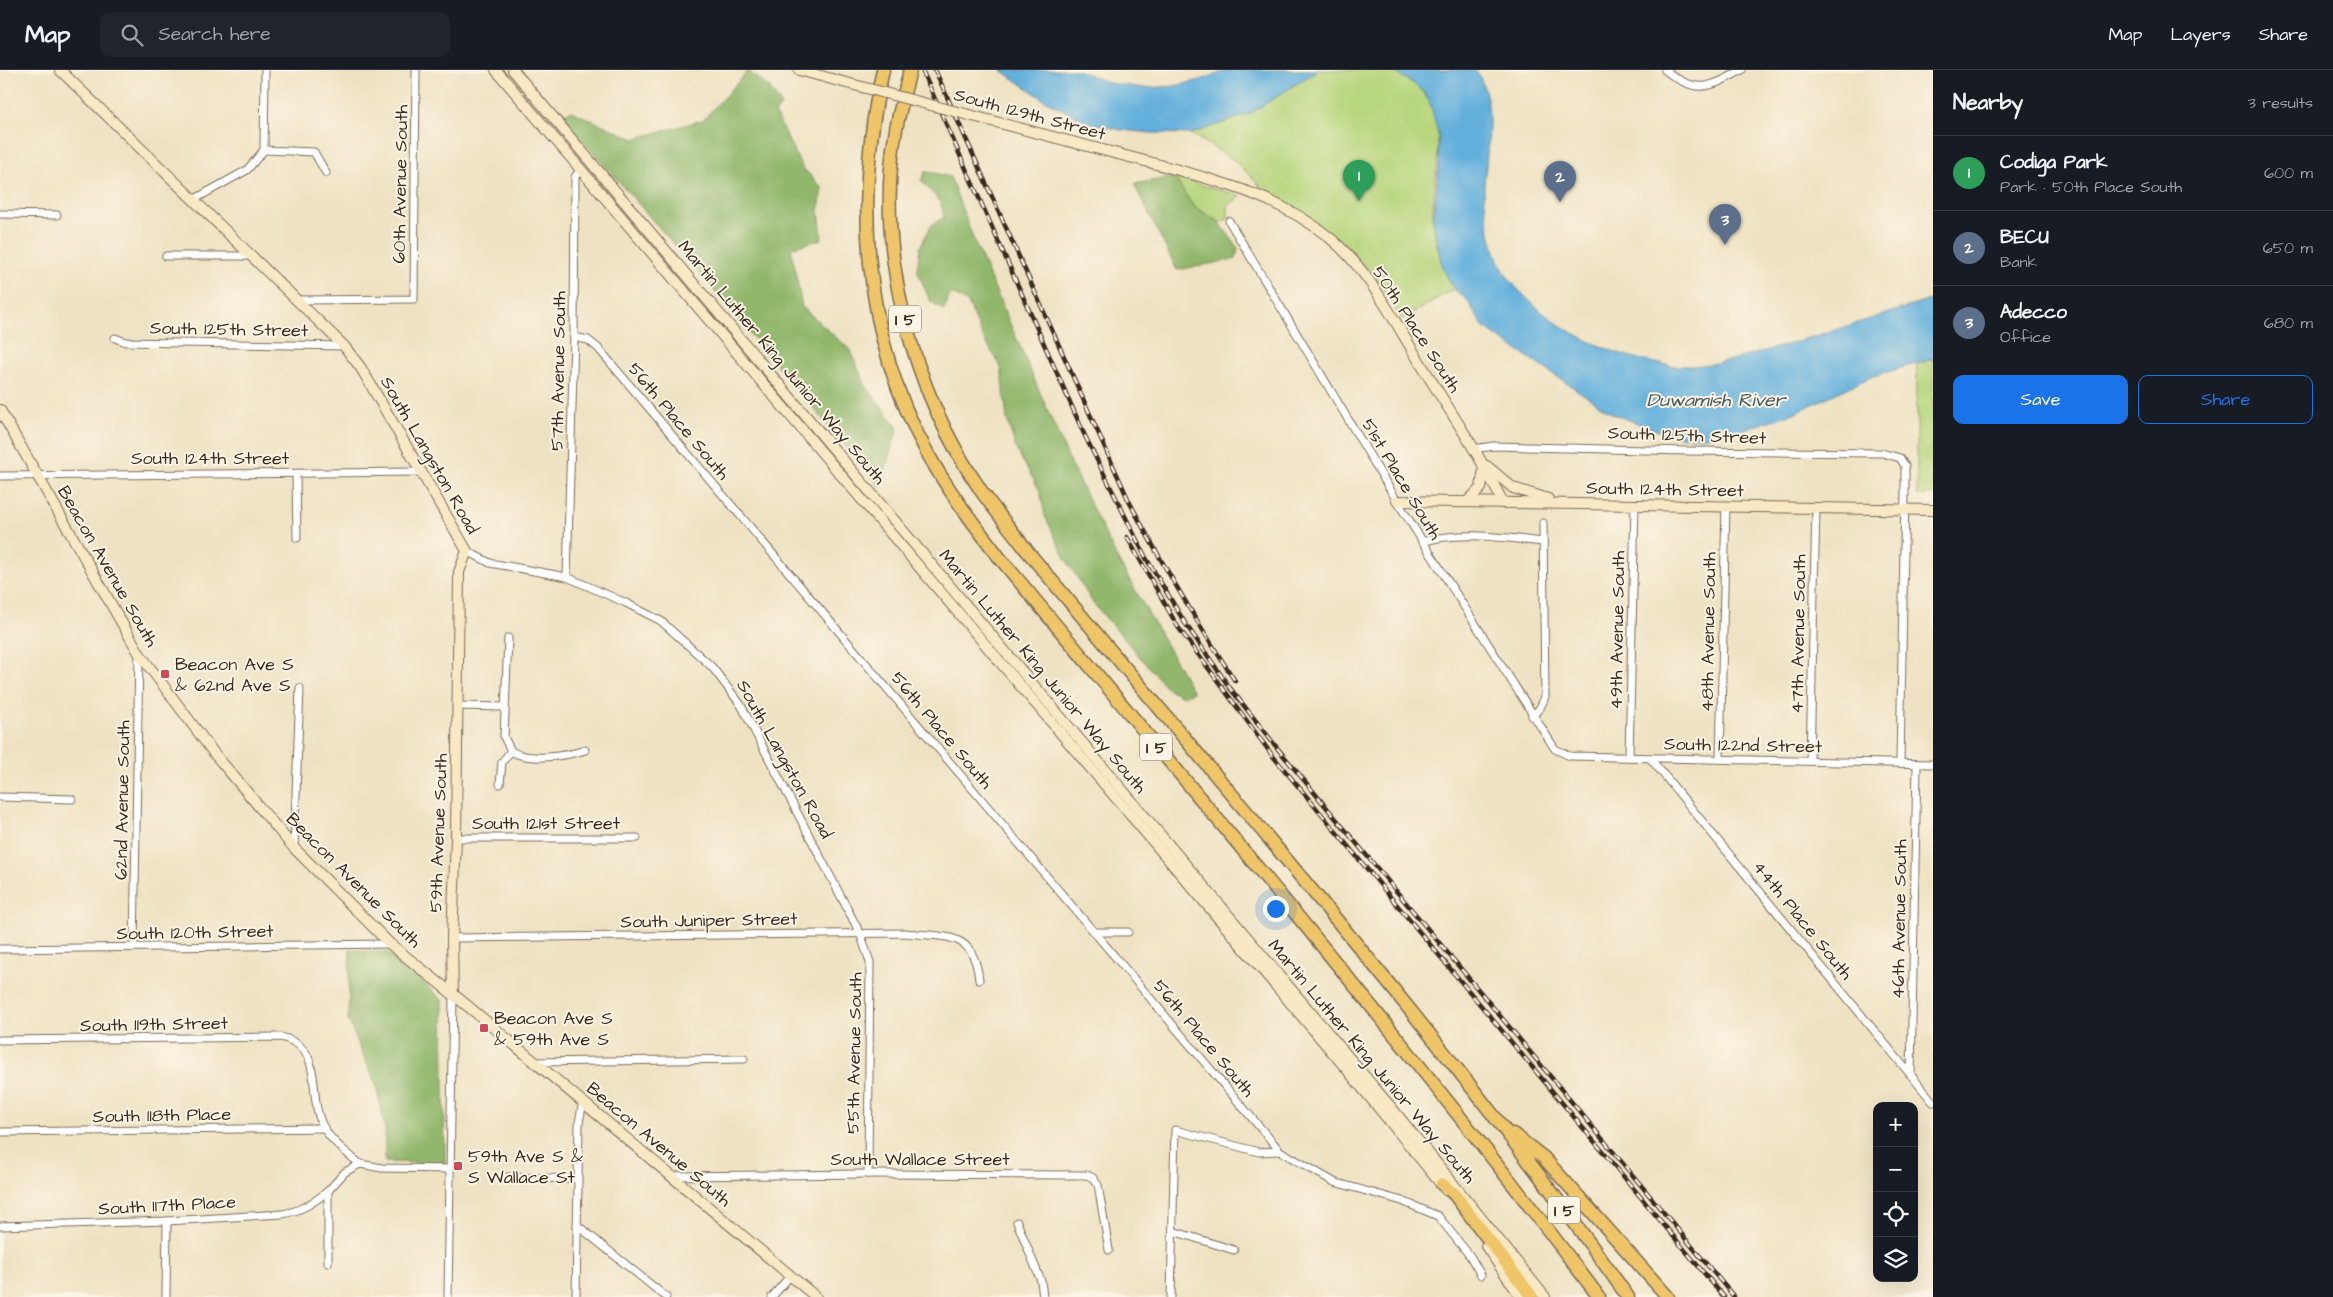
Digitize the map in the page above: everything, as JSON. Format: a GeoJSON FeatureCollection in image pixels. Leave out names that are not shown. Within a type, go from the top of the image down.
{"type":"FeatureCollection","features":[{"type":"Feature","properties":{"kind":"highway","name":"I 5"},"geometry":{"type":"LineString","coordinates":[[883,70],[876,97],[869,152],[866,194],[867,242],[883,341],[911,420],[928,454],[953,495],[998,557],[1322,946],[1504,1171],[1599,1297]]}},
{"type":"Feature","properties":{"kind":"highway","name":"I 5"},"geometry":{"type":"LineString","coordinates":[[910,70],[896,130],[892,166],[894,252],[904,312],[915,353],[936,409],[961,458],[982,492],[1028,552],[1409,1007],[1500,1124],[1628,1297]]}},
{"type":"Feature","properties":{"kind":"highway"},"geometry":{"type":"LineString","coordinates":[[1500,1124],[1544,1158],[1668,1297]]}},
{"type":"Feature","properties":{"kind":"highway"},"geometry":{"type":"LineString","coordinates":[[1442,1184],[1454,1194],[1532,1297]]}},
{"type":"Feature","properties":{"kind":"street","name":"South Langston Road"},"geometry":{"type":"LineString","coordinates":[[60,70],[300,300],[344,346],[361,368],[467,551],[490,563],[567,577],[661,621],[712,667],[741,705],[860,934]]}},
{"type":"Feature","properties":{"kind":"street"},"geometry":{"type":"LineString","coordinates":[[195,199],[247,170],[264,150],[265,70]]}},
{"type":"Feature","properties":{"kind":"street","name":"60th Avenue South"},"geometry":{"type":"LineString","coordinates":[[300,300],[414,299],[416,70]]}},
{"type":"Feature","properties":{"kind":"street","name":"Martin Luther King Junior Way South"},"geometry":{"type":"LineString","coordinates":[[496,70],[1339,1060],[1442,1184],[1521,1297]]}},
{"type":"Feature","properties":{"kind":"street","name":"Martin Luther King Junior Way South"},"geometry":{"type":"LineString","coordinates":[[513,70],[1388,1104],[1545,1297]]}},
{"type":"Feature","properties":{"kind":"street","name":"South 129th Street"},"geometry":{"type":"LineString","coordinates":[[799,70],[1225,182],[1252,193]]}},
{"type":"Feature","properties":{"kind":"street"},"geometry":{"type":"LineString","coordinates":[[1666,70],[1686,85],[1707,87],[1742,70]]}},
{"type":"Feature","properties":{"kind":"street"},"geometry":{"type":"LineString","coordinates":[[264,150],[314,152],[326,172]]}},
{"type":"Feature","properties":{"kind":"street","name":"57th Avenue South"},"geometry":{"type":"LineString","coordinates":[[567,577],[574,337],[575,177],[581,169]]}},
{"type":"Feature","properties":{"kind":"street","name":"50th Place South"},"geometry":{"type":"LineString","coordinates":[[1252,193],[1290,212],[1329,237],[1354,262],[1376,293],[1482,463],[1503,503]]}},
{"type":"Feature","properties":{"kind":"street"},"geometry":{"type":"LineString","coordinates":[[0,214],[56,215]]}},
{"type":"Feature","properties":{"kind":"street","name":"51st Place South"},"geometry":{"type":"LineString","coordinates":[[1228,221],[1422,542],[1532,716],[1555,749]]}},
{"type":"Feature","properties":{"kind":"street"},"geometry":{"type":"LineString","coordinates":[[166,256],[253,256]]}},
{"type":"Feature","properties":{"kind":"street","name":"56th Place South"},"geometry":{"type":"LineString","coordinates":[[574,337],[582,337],[598,348],[1280,1151]]}},
{"type":"Feature","properties":{"kind":"street","name":"South 125th Street"},"geometry":{"type":"LineString","coordinates":[[115,338],[126,342],[344,346]]}},
{"type":"Feature","properties":{"kind":"street","name":"Beacon Avenue South"},"geometry":{"type":"LineString","coordinates":[[2,416],[139,653],[212,752],[294,848],[390,944],[583,1101],[816,1297]]}},
{"type":"Feature","properties":{"kind":"street","name":"South 125th Street"},"geometry":{"type":"LineString","coordinates":[[1473,449],[1494,446],[1685,451],[1882,453],[1900,458],[1905,469],[1905,510]]}},
{"type":"Feature","properties":{"kind":"street"},"geometry":{"type":"LineString","coordinates":[[1482,463],[1505,482],[1533,496],[1576,504]]}},
{"type":"Feature","properties":{"kind":"street"},"geometry":{"type":"LineString","coordinates":[[1466,502],[1481,488],[1485,477],[1482,463]]}},
{"type":"Feature","properties":{"kind":"street","name":"South 124th Street"},"geometry":{"type":"LineString","coordinates":[[0,476],[420,472]]}},
{"type":"Feature","properties":{"kind":"street"},"geometry":{"type":"LineString","coordinates":[[296,474],[297,538]]}},
{"type":"Feature","properties":{"kind":"street"},"geometry":{"type":"LineString","coordinates":[[1503,503],[1505,482]]}},
{"type":"Feature","properties":{"kind":"street","name":"South 124th Street"},"geometry":{"type":"LineString","coordinates":[[1397,501],[1726,505],[1933,510]]}},
{"type":"Feature","properties":{"kind":"street","name":"49th Avenue South"},"geometry":{"type":"LineString","coordinates":[[1630,757],[1635,504]]}},
{"type":"Feature","properties":{"kind":"street","name":"48th Avenue South"},"geometry":{"type":"LineString","coordinates":[[1720,759],[1726,505]]}},
{"type":"Feature","properties":{"kind":"street","name":"47th Avenue South"},"geometry":{"type":"LineString","coordinates":[[1810,761],[1816,508]]}},
{"type":"Feature","properties":{"kind":"street"},"geometry":{"type":"LineString","coordinates":[[1900,763],[1905,510]]}},
{"type":"Feature","properties":{"kind":"street"},"geometry":{"type":"LineString","coordinates":[[1532,716],[1540,708],[1544,697],[1543,523]]}},
{"type":"Feature","properties":{"kind":"street"},"geometry":{"type":"LineString","coordinates":[[1422,542],[1438,536],[1503,538],[1543,542]]}},
{"type":"Feature","properties":{"kind":"street","name":"59th Avenue South"},"geometry":{"type":"LineString","coordinates":[[448,1297],[459,572],[467,551]]}},
{"type":"Feature","properties":{"kind":"street"},"geometry":{"type":"LineString","coordinates":[[508,638],[504,737],[511,751],[524,756],[569,756],[585,750]]}},
{"type":"Feature","properties":{"kind":"street","name":"62nd Avenue South"},"geometry":{"type":"LineString","coordinates":[[134,947],[139,653]]}},
{"type":"Feature","properties":{"kind":"street"},"geometry":{"type":"LineString","coordinates":[[294,848],[300,688]]}},
{"type":"Feature","properties":{"kind":"street"},"geometry":{"type":"LineString","coordinates":[[458,706],[505,707]]}},
{"type":"Feature","properties":{"kind":"street","name":"South 122nd Street"},"geometry":{"type":"LineString","coordinates":[[1555,749],[1570,756],[1933,764]]}},
{"type":"Feature","properties":{"kind":"street"},"geometry":{"type":"LineString","coordinates":[[500,784],[502,762],[511,751]]}},
{"type":"Feature","properties":{"kind":"street","name":"44th Place South"},"geometry":{"type":"LineString","coordinates":[[1650,758],[1933,1102]]}},
{"type":"Feature","properties":{"kind":"street","name":"46th Avenue South"},"geometry":{"type":"LineString","coordinates":[[1911,1075],[1918,764]]}},
{"type":"Feature","properties":{"kind":"street"},"geometry":{"type":"LineString","coordinates":[[0,797],[72,799]]}},
{"type":"Feature","properties":{"kind":"street","name":"South 121st Street"},"geometry":{"type":"LineString","coordinates":[[456,838],[637,838]]}},
{"type":"Feature","properties":{"kind":"street"},"geometry":{"type":"LineString","coordinates":[[1094,932],[1128,932]]}},
{"type":"Feature","properties":{"kind":"street","name":"South Juniper Street"},"geometry":{"type":"LineString","coordinates":[[452,938],[906,933],[957,939],[965,943],[977,963],[979,980]]}},
{"type":"Feature","properties":{"kind":"street","name":"55th Avenue South"},"geometry":{"type":"LineString","coordinates":[[860,934],[868,955],[870,970],[868,1174]]}},
{"type":"Feature","properties":{"kind":"street","name":"South 120th Street"},"geometry":{"type":"LineString","coordinates":[[0,949],[390,944]]}},
{"type":"Feature","properties":{"kind":"street","name":"South 119th Street"},"geometry":{"type":"LineString","coordinates":[[0,1040],[281,1037],[291,1040],[305,1051],[311,1060],[316,1104],[324,1128]]}},
{"type":"Feature","properties":{"kind":"street"},"geometry":{"type":"LineString","coordinates":[[534,1062],[744,1059]]}},
{"type":"Feature","properties":{"kind":"street"},"geometry":{"type":"LineString","coordinates":[[576,1297],[579,1123],[583,1101]]}},
{"type":"Feature","properties":{"kind":"street"},"geometry":{"type":"LineString","coordinates":[[324,1128],[360,1164],[382,1168],[450,1169]]}},
{"type":"Feature","properties":{"kind":"street","name":"South 118th Place"},"geometry":{"type":"LineString","coordinates":[[0,1132],[324,1128]]}},
{"type":"Feature","properties":{"kind":"street"},"geometry":{"type":"LineString","coordinates":[[1172,1297],[1175,1130],[1259,1152],[1280,1151],[1334,1182],[1402,1201],[1438,1216],[1470,1256],[1481,1275]]}},
{"type":"Feature","properties":{"kind":"street"},"geometry":{"type":"LineString","coordinates":[[328,1263],[328,1191],[345,1172],[360,1164]]}},
{"type":"Feature","properties":{"kind":"street","name":"South Wallace Street"},"geometry":{"type":"LineString","coordinates":[[671,1176],[868,1174],[1090,1176],[1097,1182],[1100,1189],[1109,1250]]}},
{"type":"Feature","properties":{"kind":"street"},"geometry":{"type":"LineString","coordinates":[[505,1177],[577,1179]]}},
{"type":"Feature","properties":{"kind":"street","name":"South 117th Place"},"geometry":{"type":"LineString","coordinates":[[0,1226],[167,1221],[297,1211],[312,1204],[328,1191]]}},
{"type":"Feature","properties":{"kind":"street"},"geometry":{"type":"LineString","coordinates":[[166,1297],[167,1221]]}},
{"type":"Feature","properties":{"kind":"street"},"geometry":{"type":"LineString","coordinates":[[1017,1222],[1040,1281],[1043,1297]]}},
{"type":"Feature","properties":{"kind":"street"},"geometry":{"type":"LineString","coordinates":[[577,1225],[666,1297]]}},
{"type":"Feature","properties":{"kind":"street"},"geometry":{"type":"LineString","coordinates":[[1174,1231],[1234,1250]]}},
{"type":"Feature","properties":{"kind":"street"},"geometry":{"type":"LineString","coordinates":[[772,1297],[791,1276]]}},
{"type":"Feature","properties":{"kind":"green space"},"geometry":{"type":"Polygon","coordinates":[[[1318,70],[1390,70],[1397,72],[1423,92],[1432,108],[1437,125],[1438,144],[1433,202],[1434,229],[1440,256],[1454,289],[1402,319],[1375,277],[1344,243],[1259,185],[1234,160],[1191,134],[1251,113],[1318,70]]]}},
{"type":"Feature","properties":{"kind":"green space"},"geometry":{"type":"Polygon","coordinates":[[[748,71],[770,88],[781,105],[775,114],[802,167],[822,188],[819,209],[822,239],[791,248],[802,307],[849,349],[867,388],[898,428],[880,487],[693,266],[561,116],[571,111],[634,139],[703,120],[748,71]]]}},
{"type":"Feature","properties":{"kind":"green space"},"geometry":{"type":"Polygon","coordinates":[[[926,171],[950,177],[975,243],[1074,471],[1117,558],[1193,692],[1183,696],[1167,688],[1093,603],[1065,558],[1045,516],[1040,491],[1016,449],[1007,419],[1001,367],[983,337],[968,303],[951,293],[944,310],[930,301],[917,270],[920,247],[932,224],[944,218],[941,203],[921,180],[926,171]]]}},
{"type":"Feature","properties":{"kind":"green space"},"geometry":{"type":"Polygon","coordinates":[[[1174,177],[1241,196],[1228,205],[1228,219],[1219,222],[1193,206],[1174,177]]]}},
{"type":"Feature","properties":{"kind":"green space"},"geometry":{"type":"Polygon","coordinates":[[[1174,177],[1193,206],[1219,222],[1238,248],[1236,259],[1177,270],[1134,184],[1174,177]]]}},
{"type":"Feature","properties":{"kind":"green space"},"geometry":{"type":"Polygon","coordinates":[[[1933,359],[1933,495],[1917,495],[1917,364],[1933,359]]]}},
{"type":"Feature","properties":{"kind":"green space"},"geometry":{"type":"Polygon","coordinates":[[[350,949],[388,953],[400,960],[443,1001],[445,1163],[385,1162],[385,1128],[376,1085],[348,1020],[350,949]]]}},
{"type":"Feature","properties":{"kind":"water"},"geometry":{"type":"Polygon","coordinates":[[[1001,70],[1077,70],[1110,83],[1144,88],[1175,86],[1204,79],[1227,70],[1318,70],[1251,113],[1191,134],[1121,130],[1088,122],[1046,101],[1001,70]]]}},
{"type":"Feature","properties":{"kind":"water","name":"Duwamish River"},"geometry":{"type":"Polygon","coordinates":[[[1391,70],[1476,70],[1483,84],[1489,113],[1484,195],[1494,248],[1502,268],[1515,286],[1546,315],[1576,335],[1614,351],[1654,363],[1690,366],[1713,364],[1782,346],[1933,299],[1933,359],[1873,376],[1794,413],[1732,433],[1700,437],[1672,436],[1613,414],[1484,328],[1467,300],[1454,289],[1442,267],[1433,220],[1439,163],[1438,133],[1430,104],[1426,95],[1416,85],[1391,70]]]}},
{"type":"Feature","properties":{"kind":"railway"},"geometry":{"type":"LineString","coordinates":[[922,70],[1085,436],[1146,558],[1185,623],[1230,688],[1278,749],[1734,1297]]}},
{"type":"Feature","properties":{"kind":"railway"},"geometry":{"type":"LineString","coordinates":[[935,70],[1129,501],[1180,592],[1235,681]]}},
{"type":"Feature","properties":{"kind":"railway"},"geometry":{"type":"LineString","coordinates":[[1127,537],[1178,627],[1272,755],[1724,1297]]}},
{"type":"Feature","properties":{"kind":"place","name":"Codiga Park"},"geometry":{"type":"Point","coordinates":[1359,201]}},
{"type":"Feature","properties":{"kind":"place","name":"BECU"},"geometry":{"type":"Point","coordinates":[1560,202]}},
{"type":"Feature","properties":{"kind":"place","name":"Adecco"},"geometry":{"type":"Point","coordinates":[1725,245]}},
{"type":"Feature","properties":{"kind":"place","name":"Beacon Ave S & 62nd Ave S"},"geometry":{"type":"Point","coordinates":[165,674]}},
{"type":"Feature","properties":{"kind":"place","name":"Beacon Ave S & 59th Ave S"},"geometry":{"type":"Point","coordinates":[484,1028]}},
{"type":"Feature","properties":{"kind":"place","name":"59th Ave S & S Wallace St"},"geometry":{"type":"Point","coordinates":[458,1166]}}]}
